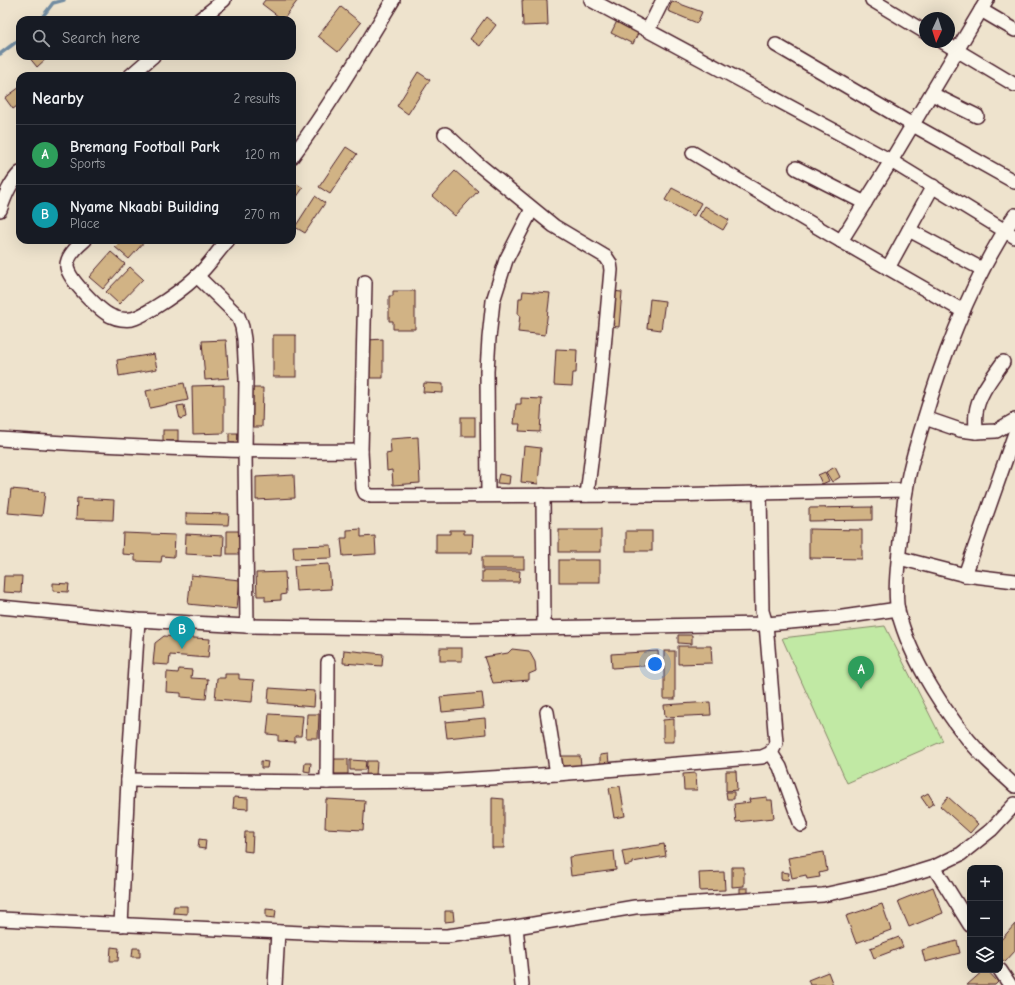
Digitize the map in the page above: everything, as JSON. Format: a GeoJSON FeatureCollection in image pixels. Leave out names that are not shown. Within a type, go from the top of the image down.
{"type":"FeatureCollection","features":[{"type":"Feature","properties":{"kind":"street"},"geometry":{"type":"LineString","coordinates":[[204,16],[224,0]]}},
{"type":"Feature","properties":{"kind":"street"},"geometry":{"type":"LineString","coordinates":[[296,151],[356,61],[393,0]]}},
{"type":"Feature","properties":{"kind":"street"},"geometry":{"type":"LineString","coordinates":[[591,0],[891,162],[933,186],[1010,234]]}},
{"type":"Feature","properties":{"kind":"street"},"geometry":{"type":"LineString","coordinates":[[648,30],[662,0]]}},
{"type":"Feature","properties":{"kind":"street"},"geometry":{"type":"LineString","coordinates":[[872,0],[919,28]]}},
{"type":"Feature","properties":{"kind":"street"},"geometry":{"type":"LineString","coordinates":[[841,241],[891,162],[984,5],[1015,30]]}},
{"type":"Feature","properties":{"kind":"street"},"geometry":{"type":"LineString","coordinates":[[776,45],[913,125],[1015,182]]}},
{"type":"Feature","properties":{"kind":"street"},"geometry":{"type":"LineString","coordinates":[[952,48],[1015,85]]}},
{"type":"Feature","properties":{"kind":"street"},"geometry":{"type":"LineString","coordinates":[[135,72],[148,60]]}},
{"type":"Feature","properties":{"kind":"street"},"geometry":{"type":"LineString","coordinates":[[932,94],[977,116]]}},
{"type":"Feature","properties":{"kind":"street"},"geometry":{"type":"LineString","coordinates":[[445,134],[532,209],[554,226],[606,257],[610,263],[611,270],[600,382],[587,495]]}},
{"type":"Feature","properties":{"kind":"street"},"geometry":{"type":"LineString","coordinates":[[693,153],[841,241],[964,310]]}},
{"type":"Feature","properties":{"kind":"street"},"geometry":{"type":"LineString","coordinates":[[796,168],[864,204]]}},
{"type":"Feature","properties":{"kind":"street"},"geometry":{"type":"LineString","coordinates":[[0,210],[6,193],[16,178]]}},
{"type":"Feature","properties":{"kind":"street"},"geometry":{"type":"LineString","coordinates":[[888,268],[933,186]]}},
{"type":"Feature","properties":{"kind":"street"},"geometry":{"type":"LineString","coordinates":[[488,495],[487,371],[493,301],[506,260],[532,209]]}},
{"type":"Feature","properties":{"kind":"street"},"geometry":{"type":"LineString","coordinates":[[1015,215],[1010,234],[982,269],[964,310],[936,382],[913,457],[906,490],[898,558],[897,585],[898,610],[906,636],[918,664],[947,713],[982,755],[1015,786]]}},
{"type":"Feature","properties":{"kind":"street"},"geometry":{"type":"LineString","coordinates":[[909,230],[982,269]]}},
{"type":"Feature","properties":{"kind":"street"},"geometry":{"type":"LineString","coordinates":[[80,244],[68,258],[67,267],[75,281],[92,302],[103,311],[112,317],[127,320],[140,317],[171,298],[197,276],[225,244]]}},
{"type":"Feature","properties":{"kind":"street"},"geometry":{"type":"LineString","coordinates":[[197,276],[238,316],[244,339],[246,379],[245,451],[247,626]]}},
{"type":"Feature","properties":{"kind":"street"},"geometry":{"type":"LineString","coordinates":[[365,282],[361,451],[363,488],[365,493],[371,496],[665,495],[906,490]]}},
{"type":"Feature","properties":{"kind":"street"},"geometry":{"type":"LineString","coordinates":[[976,432],[975,413],[978,402],[1003,362]]}},
{"type":"Feature","properties":{"kind":"street"},"geometry":{"type":"LineString","coordinates":[[925,418],[960,430],[976,432],[996,431],[1015,420]]}},
{"type":"Feature","properties":{"kind":"street"},"geometry":{"type":"LineString","coordinates":[[965,574],[1015,432]]}},
{"type":"Feature","properties":{"kind":"street"},"geometry":{"type":"LineString","coordinates":[[0,439],[118,446],[245,451],[361,451]]}},
{"type":"Feature","properties":{"kind":"street"},"geometry":{"type":"LineString","coordinates":[[128,780],[327,782],[439,781],[557,774],[762,757],[771,753],[776,743],[766,624],[762,611],[760,493]]}},
{"type":"Feature","properties":{"kind":"street"},"geometry":{"type":"LineString","coordinates":[[543,495],[544,627]]}},
{"type":"Feature","properties":{"kind":"street"},"geometry":{"type":"LineString","coordinates":[[898,558],[965,574],[1015,581]]}},
{"type":"Feature","properties":{"kind":"street"},"geometry":{"type":"LineString","coordinates":[[0,607],[138,620],[247,626],[462,629],[766,624],[836,618],[898,610]]}},
{"type":"Feature","properties":{"kind":"street"},"geometry":{"type":"LineString","coordinates":[[122,925],[128,780],[138,620]]}},
{"type":"Feature","properties":{"kind":"street"},"geometry":{"type":"LineString","coordinates":[[327,782],[328,662]]}},
{"type":"Feature","properties":{"kind":"street"},"geometry":{"type":"LineString","coordinates":[[547,712],[557,774]]}},
{"type":"Feature","properties":{"kind":"street"},"geometry":{"type":"LineString","coordinates":[[771,753],[780,767],[801,825]]}},
{"type":"Feature","properties":{"kind":"street"},"geometry":{"type":"LineString","coordinates":[[0,919],[347,935],[447,936],[516,928],[635,907],[823,895],[892,880],[934,867],[961,854],[991,830],[1015,804]]}},
{"type":"Feature","properties":{"kind":"street"},"geometry":{"type":"LineString","coordinates":[[934,867],[967,920]]}},
{"type":"Feature","properties":{"kind":"street"},"geometry":{"type":"LineString","coordinates":[[516,928],[522,985]]}},
{"type":"Feature","properties":{"kind":"street"},"geometry":{"type":"LineString","coordinates":[[275,985],[278,932]]}},
{"type":"Feature","properties":{"kind":"street"},"geometry":{"type":"LineString","coordinates":[[1002,973],[1010,985]]}},
{"type":"Feature","properties":{"kind":"green space"},"geometry":{"type":"Polygon","coordinates":[[[885,626],[943,741],[847,783],[782,638],[885,626]]]}},
{"type":"Feature","properties":{"kind":"building"},"geometry":{"type":"Polygon","coordinates":[[[265,0],[298,0],[286,16],[278,16],[262,4],[265,0]]]}},
{"type":"Feature","properties":{"kind":"building"},"geometry":{"type":"Polygon","coordinates":[[[522,0],[547,0],[548,25],[523,26],[522,0]]]}},
{"type":"Feature","properties":{"kind":"building"},"geometry":{"type":"Polygon","coordinates":[[[672,1],[702,12],[697,23],[668,11],[672,1]]]}},
{"type":"Feature","properties":{"kind":"building"},"geometry":{"type":"Polygon","coordinates":[[[341,7],[361,23],[338,52],[318,36],[341,7]]]}},
{"type":"Feature","properties":{"kind":"building"},"geometry":{"type":"Polygon","coordinates":[[[486,17],[496,25],[480,46],[470,39],[486,17]]]}},
{"type":"Feature","properties":{"kind":"building"},"geometry":{"type":"Polygon","coordinates":[[[617,21],[639,31],[633,44],[611,33],[617,21]]]}},
{"type":"Feature","properties":{"kind":"building"},"geometry":{"type":"Polygon","coordinates":[[[31,60],[45,60],[37,67],[31,60]]]}},
{"type":"Feature","properties":{"kind":"building"},"geometry":{"type":"Polygon","coordinates":[[[418,72],[430,80],[408,114],[397,106],[418,72]]]}},
{"type":"Feature","properties":{"kind":"building"},"geometry":{"type":"Polygon","coordinates":[[[16,90],[16,107],[13,109],[5,98],[16,90]]]}},
{"type":"Feature","properties":{"kind":"building"},"geometry":{"type":"Polygon","coordinates":[[[346,147],[357,154],[330,194],[319,187],[346,147]]]}},
{"type":"Feature","properties":{"kind":"building"},"geometry":{"type":"Polygon","coordinates":[[[455,171],[478,191],[455,216],[432,196],[455,171]]]}},
{"type":"Feature","properties":{"kind":"building"},"geometry":{"type":"Polygon","coordinates":[[[296,184],[303,188],[296,198],[296,184]]]}},
{"type":"Feature","properties":{"kind":"building"},"geometry":{"type":"Polygon","coordinates":[[[672,188],[701,203],[694,216],[665,200],[672,188]]]}},
{"type":"Feature","properties":{"kind":"building"},"geometry":{"type":"Polygon","coordinates":[[[315,196],[325,203],[305,233],[296,228],[315,196]]]}},
{"type":"Feature","properties":{"kind":"building"},"geometry":{"type":"Polygon","coordinates":[[[705,206],[729,220],[723,230],[699,216],[705,206]]]}},
{"type":"Feature","properties":{"kind":"building"},"geometry":{"type":"Polygon","coordinates":[[[118,244],[142,244],[129,259],[115,247],[118,244]]]}},
{"type":"Feature","properties":{"kind":"building"},"geometry":{"type":"Polygon","coordinates":[[[111,252],[125,264],[103,289],[89,277],[111,252]]]}},
{"type":"Feature","properties":{"kind":"building"},"geometry":{"type":"Polygon","coordinates":[[[130,267],[143,279],[119,304],[106,292],[130,267]]]}},
{"type":"Feature","properties":{"kind":"building"},"geometry":{"type":"Polygon","coordinates":[[[393,291],[415,291],[415,329],[393,329],[393,321],[389,321],[389,296],[393,296],[393,291]]]}},
{"type":"Feature","properties":{"kind":"building"},"geometry":{"type":"Polygon","coordinates":[[[523,291],[550,293],[545,335],[518,332],[520,315],[518,314],[519,298],[522,298],[523,291]]]}},
{"type":"Feature","properties":{"kind":"building"},"geometry":{"type":"Polygon","coordinates":[[[611,291],[622,292],[619,327],[608,326],[611,291]]]}},
{"type":"Feature","properties":{"kind":"building"},"geometry":{"type":"Polygon","coordinates":[[[650,299],[665,301],[661,330],[647,328],[650,299]]]}},
{"type":"Feature","properties":{"kind":"building"},"geometry":{"type":"Polygon","coordinates":[[[273,335],[296,335],[296,377],[273,377],[273,335]]]}},
{"type":"Feature","properties":{"kind":"building"},"geometry":{"type":"Polygon","coordinates":[[[383,339],[383,378],[369,378],[368,340],[383,339]]]}},
{"type":"Feature","properties":{"kind":"building"},"geometry":{"type":"Polygon","coordinates":[[[226,340],[229,378],[205,380],[202,341],[226,340]]]}},
{"type":"Feature","properties":{"kind":"building"},"geometry":{"type":"Polygon","coordinates":[[[556,349],[577,350],[576,373],[573,373],[572,386],[554,385],[556,349]]]}},
{"type":"Feature","properties":{"kind":"building"},"geometry":{"type":"Polygon","coordinates":[[[154,354],[157,369],[119,376],[117,360],[154,354]]]}},
{"type":"Feature","properties":{"kind":"building"},"geometry":{"type":"Polygon","coordinates":[[[184,383],[188,400],[150,408],[146,391],[184,383]]]}},
{"type":"Feature","properties":{"kind":"building"},"geometry":{"type":"Polygon","coordinates":[[[424,383],[443,384],[443,393],[423,392],[424,383]]]}},
{"type":"Feature","properties":{"kind":"building"},"geometry":{"type":"Polygon","coordinates":[[[224,385],[224,433],[193,434],[192,386],[224,385]]]}},
{"type":"Feature","properties":{"kind":"building"},"geometry":{"type":"Polygon","coordinates":[[[249,388],[263,388],[262,427],[248,427],[249,388]]]}},
{"type":"Feature","properties":{"kind":"building"},"geometry":{"type":"Polygon","coordinates":[[[521,398],[542,399],[540,432],[519,431],[520,424],[514,424],[516,404],[521,404],[521,398]]]}},
{"type":"Feature","properties":{"kind":"building"},"geometry":{"type":"Polygon","coordinates":[[[184,405],[186,417],[180,419],[177,406],[184,405]]]}},
{"type":"Feature","properties":{"kind":"building"},"geometry":{"type":"Polygon","coordinates":[[[461,417],[475,417],[475,436],[461,436],[461,417]]]}},
{"type":"Feature","properties":{"kind":"building"},"geometry":{"type":"Polygon","coordinates":[[[163,430],[178,430],[178,441],[163,441],[163,430]]]}},
{"type":"Feature","properties":{"kind":"building"},"geometry":{"type":"Polygon","coordinates":[[[229,433],[238,433],[238,442],[229,442],[229,433]]]}},
{"type":"Feature","properties":{"kind":"building"},"geometry":{"type":"Polygon","coordinates":[[[418,437],[420,483],[393,485],[392,470],[387,471],[386,454],[391,453],[390,439],[418,437]]]}},
{"type":"Feature","properties":{"kind":"building"},"geometry":{"type":"Polygon","coordinates":[[[524,446],[541,448],[538,484],[521,482],[524,446]]]}},
{"type":"Feature","properties":{"kind":"building"},"geometry":{"type":"Polygon","coordinates":[[[835,467],[840,477],[832,482],[826,472],[835,467]]]}},
{"type":"Feature","properties":{"kind":"building"},"geometry":{"type":"Polygon","coordinates":[[[825,472],[829,481],[822,484],[818,475],[825,472]]]}},
{"type":"Feature","properties":{"kind":"building"},"geometry":{"type":"Polygon","coordinates":[[[499,474],[510,476],[509,484],[497,483],[499,474]]]}},
{"type":"Feature","properties":{"kind":"building"},"geometry":{"type":"Polygon","coordinates":[[[294,475],[295,498],[256,500],[256,477],[294,475]]]}},
{"type":"Feature","properties":{"kind":"building"},"geometry":{"type":"Polygon","coordinates":[[[11,489],[45,492],[42,516],[8,513],[11,489]]]}},
{"type":"Feature","properties":{"kind":"building"},"geometry":{"type":"Polygon","coordinates":[[[77,498],[114,500],[113,520],[76,519],[77,498]]]}},
{"type":"Feature","properties":{"kind":"building"},"geometry":{"type":"Polygon","coordinates":[[[872,507],[872,520],[809,521],[809,508],[872,507]]]}},
{"type":"Feature","properties":{"kind":"building"},"geometry":{"type":"Polygon","coordinates":[[[186,513],[229,514],[228,525],[186,524],[186,513]]]}},
{"type":"Feature","properties":{"kind":"building"},"geometry":{"type":"Polygon","coordinates":[[[361,529],[361,537],[375,536],[376,554],[343,556],[341,538],[347,538],[347,530],[361,529]]]}},
{"type":"Feature","properties":{"kind":"building"},"geometry":{"type":"Polygon","coordinates":[[[809,529],[862,530],[862,559],[809,558],[809,529]]]}},
{"type":"Feature","properties":{"kind":"building"},"geometry":{"type":"Polygon","coordinates":[[[450,530],[464,530],[464,534],[473,534],[472,553],[436,553],[436,534],[450,534],[450,530]]]}},
{"type":"Feature","properties":{"kind":"building"},"geometry":{"type":"Polygon","coordinates":[[[559,530],[601,530],[601,552],[559,552],[559,530]]]}},
{"type":"Feature","properties":{"kind":"building"},"geometry":{"type":"Polygon","coordinates":[[[227,531],[240,531],[240,554],[227,554],[227,531]]]}},
{"type":"Feature","properties":{"kind":"building"},"geometry":{"type":"Polygon","coordinates":[[[626,531],[652,531],[652,551],[626,551],[626,531]]]}},
{"type":"Feature","properties":{"kind":"building"},"geometry":{"type":"Polygon","coordinates":[[[123,533],[175,535],[174,557],[162,556],[161,562],[135,561],[135,555],[122,554],[123,533]]]}},
{"type":"Feature","properties":{"kind":"building"},"geometry":{"type":"Polygon","coordinates":[[[186,534],[224,536],[223,556],[185,554],[186,534]]]}},
{"type":"Feature","properties":{"kind":"building"},"geometry":{"type":"Polygon","coordinates":[[[331,545],[332,558],[294,559],[293,546],[331,545]]]}},
{"type":"Feature","properties":{"kind":"building"},"geometry":{"type":"Polygon","coordinates":[[[482,557],[524,557],[524,569],[482,569],[482,557]]]}},
{"type":"Feature","properties":{"kind":"building"},"geometry":{"type":"Polygon","coordinates":[[[559,560],[600,560],[600,582],[559,582],[559,560]]]}},
{"type":"Feature","properties":{"kind":"building"},"geometry":{"type":"Polygon","coordinates":[[[329,564],[331,589],[296,591],[294,566],[329,564]]]}},
{"type":"Feature","properties":{"kind":"building"},"geometry":{"type":"Polygon","coordinates":[[[482,571],[520,571],[519,582],[482,582],[482,571]]]}},
{"type":"Feature","properties":{"kind":"building"},"geometry":{"type":"Polygon","coordinates":[[[285,572],[286,594],[281,595],[281,600],[265,601],[265,596],[257,596],[256,573],[285,572]]]}},
{"type":"Feature","properties":{"kind":"building"},"geometry":{"type":"Polygon","coordinates":[[[191,575],[240,580],[237,609],[188,604],[191,575]]]}},
{"type":"Feature","properties":{"kind":"building"},"geometry":{"type":"Polygon","coordinates":[[[4,576],[22,576],[21,593],[3,592],[4,576]]]}},
{"type":"Feature","properties":{"kind":"building"},"geometry":{"type":"Polygon","coordinates":[[[53,583],[69,584],[68,592],[53,591],[53,583]]]}},
{"type":"Feature","properties":{"kind":"building"},"geometry":{"type":"Polygon","coordinates":[[[678,635],[692,635],[692,644],[678,643],[678,635]]]}},
{"type":"Feature","properties":{"kind":"building"},"geometry":{"type":"Polygon","coordinates":[[[164,636],[210,639],[208,658],[170,655],[169,665],[153,664],[155,643],[164,636]]]}},
{"type":"Feature","properties":{"kind":"building"},"geometry":{"type":"Polygon","coordinates":[[[678,646],[711,646],[712,663],[678,664],[678,646]]]}},
{"type":"Feature","properties":{"kind":"building"},"geometry":{"type":"Polygon","coordinates":[[[440,648],[462,648],[462,661],[440,661],[440,648]]]}},
{"type":"Feature","properties":{"kind":"building"},"geometry":{"type":"Polygon","coordinates":[[[512,649],[529,651],[535,662],[536,671],[529,674],[529,680],[493,683],[484,657],[508,653],[512,649]]]}},
{"type":"Feature","properties":{"kind":"building"},"geometry":{"type":"Polygon","coordinates":[[[344,650],[383,654],[382,666],[343,663],[344,650]]]}},
{"type":"Feature","properties":{"kind":"building"},"geometry":{"type":"Polygon","coordinates":[[[658,651],[659,665],[612,668],[611,654],[658,651]]]}},
{"type":"Feature","properties":{"kind":"building"},"geometry":{"type":"Polygon","coordinates":[[[664,651],[675,651],[675,699],[664,699],[664,651]]]}},
{"type":"Feature","properties":{"kind":"building"},"geometry":{"type":"Polygon","coordinates":[[[179,669],[192,670],[191,678],[208,679],[206,699],[181,697],[181,693],[166,692],[167,672],[178,673],[179,669]]]}},
{"type":"Feature","properties":{"kind":"building"},"geometry":{"type":"Polygon","coordinates":[[[225,674],[239,674],[239,679],[254,680],[252,702],[215,699],[217,678],[225,678],[225,674]]]}},
{"type":"Feature","properties":{"kind":"building"},"geometry":{"type":"Polygon","coordinates":[[[269,688],[315,691],[314,707],[268,703],[269,688]]]}},
{"type":"Feature","properties":{"kind":"building"},"geometry":{"type":"Polygon","coordinates":[[[482,693],[484,708],[442,712],[440,697],[482,693]]]}},
{"type":"Feature","properties":{"kind":"building"},"geometry":{"type":"Polygon","coordinates":[[[710,702],[711,715],[665,717],[664,705],[710,702]]]}},
{"type":"Feature","properties":{"kind":"building"},"geometry":{"type":"Polygon","coordinates":[[[269,714],[303,716],[301,736],[295,736],[295,742],[278,741],[278,735],[267,734],[269,714]]]}},
{"type":"Feature","properties":{"kind":"building"},"geometry":{"type":"Polygon","coordinates":[[[307,714],[319,714],[318,738],[306,738],[307,714]]]}},
{"type":"Feature","properties":{"kind":"building"},"geometry":{"type":"Polygon","coordinates":[[[485,718],[486,734],[447,738],[445,722],[485,718]]]}},
{"type":"Feature","properties":{"kind":"building"},"geometry":{"type":"Polygon","coordinates":[[[674,719],[674,742],[663,742],[663,720],[674,719]]]}},
{"type":"Feature","properties":{"kind":"building"},"geometry":{"type":"Polygon","coordinates":[[[608,754],[609,763],[600,764],[600,755],[608,754]]]}},
{"type":"Feature","properties":{"kind":"building"},"geometry":{"type":"Polygon","coordinates":[[[557,756],[580,756],[581,766],[557,766],[557,756]]]}},
{"type":"Feature","properties":{"kind":"building"},"geometry":{"type":"Polygon","coordinates":[[[334,759],[348,759],[348,774],[334,774],[334,759]]]}},
{"type":"Feature","properties":{"kind":"building"},"geometry":{"type":"Polygon","coordinates":[[[350,760],[366,761],[365,770],[350,770],[350,760]]]}},
{"type":"Feature","properties":{"kind":"building"},"geometry":{"type":"Polygon","coordinates":[[[261,761],[268,762],[267,768],[261,768],[261,761]]]}},
{"type":"Feature","properties":{"kind":"building"},"geometry":{"type":"Polygon","coordinates":[[[367,761],[377,761],[376,776],[366,776],[367,761]]]}},
{"type":"Feature","properties":{"kind":"building"},"geometry":{"type":"Polygon","coordinates":[[[305,763],[311,763],[310,772],[304,771],[305,763]]]}},
{"type":"Feature","properties":{"kind":"building"},"geometry":{"type":"Polygon","coordinates":[[[726,771],[736,771],[737,790],[726,791],[726,771]]]}},
{"type":"Feature","properties":{"kind":"building"},"geometry":{"type":"Polygon","coordinates":[[[696,773],[697,790],[684,790],[683,774],[696,773]]]}},
{"type":"Feature","properties":{"kind":"building"},"geometry":{"type":"Polygon","coordinates":[[[620,786],[625,816],[614,818],[609,788],[620,786]]]}},
{"type":"Feature","properties":{"kind":"building"},"geometry":{"type":"Polygon","coordinates":[[[726,792],[734,792],[734,799],[727,799],[726,792]]]}},
{"type":"Feature","properties":{"kind":"building"},"geometry":{"type":"Polygon","coordinates":[[[928,793],[934,803],[928,807],[921,797],[928,793]]]}},
{"type":"Feature","properties":{"kind":"building"},"geometry":{"type":"Polygon","coordinates":[[[234,797],[248,798],[248,809],[233,808],[234,797]]]}},
{"type":"Feature","properties":{"kind":"building"},"geometry":{"type":"Polygon","coordinates":[[[767,797],[767,800],[772,800],[774,818],[736,822],[734,804],[750,802],[749,799],[767,797]]]}},
{"type":"Feature","properties":{"kind":"building"},"geometry":{"type":"Polygon","coordinates":[[[948,797],[978,824],[970,833],[940,806],[948,797]]]}},
{"type":"Feature","properties":{"kind":"building"},"geometry":{"type":"Polygon","coordinates":[[[492,798],[504,799],[504,848],[492,848],[492,798]]]}},
{"type":"Feature","properties":{"kind":"building"},"geometry":{"type":"Polygon","coordinates":[[[326,799],[365,801],[363,830],[325,828],[326,799]]]}},
{"type":"Feature","properties":{"kind":"building"},"geometry":{"type":"Polygon","coordinates":[[[245,832],[253,832],[252,852],[244,851],[245,832]]]}},
{"type":"Feature","properties":{"kind":"building"},"geometry":{"type":"Polygon","coordinates":[[[199,839],[206,840],[205,849],[198,848],[199,839]]]}},
{"type":"Feature","properties":{"kind":"building"},"geometry":{"type":"Polygon","coordinates":[[[664,844],[666,856],[633,862],[633,864],[625,866],[622,851],[664,844]]]}},
{"type":"Feature","properties":{"kind":"building"},"geometry":{"type":"Polygon","coordinates":[[[614,851],[616,870],[571,876],[569,857],[614,851]]]}},
{"type":"Feature","properties":{"kind":"building"},"geometry":{"type":"Polygon","coordinates":[[[824,852],[827,871],[819,873],[820,877],[807,879],[806,875],[792,878],[788,858],[824,852]]]}},
{"type":"Feature","properties":{"kind":"building"},"geometry":{"type":"Polygon","coordinates":[[[732,867],[744,867],[744,886],[732,887],[732,867]]]}},
{"type":"Feature","properties":{"kind":"building"},"geometry":{"type":"Polygon","coordinates":[[[724,872],[725,890],[700,891],[699,873],[724,872]]]}},
{"type":"Feature","properties":{"kind":"building"},"geometry":{"type":"Polygon","coordinates":[[[781,872],[789,873],[788,880],[781,879],[781,872]]]}},
{"type":"Feature","properties":{"kind":"building"},"geometry":{"type":"Polygon","coordinates":[[[933,887],[943,913],[909,927],[898,901],[933,887]]]}},
{"type":"Feature","properties":{"kind":"building"},"geometry":{"type":"Polygon","coordinates":[[[740,888],[748,888],[748,894],[740,894],[740,888]]]}},
{"type":"Feature","properties":{"kind":"building"},"geometry":{"type":"Polygon","coordinates":[[[882,904],[891,930],[856,943],[846,916],[882,904]]]}},
{"type":"Feature","properties":{"kind":"building"},"geometry":{"type":"Polygon","coordinates":[[[174,906],[187,906],[187,914],[173,913],[174,906]]]}},
{"type":"Feature","properties":{"kind":"building"},"geometry":{"type":"Polygon","coordinates":[[[266,909],[276,910],[275,918],[266,917],[266,909]]]}},
{"type":"Feature","properties":{"kind":"building"},"geometry":{"type":"Polygon","coordinates":[[[445,911],[453,911],[454,921],[445,922],[445,911]]]}},
{"type":"Feature","properties":{"kind":"building"},"geometry":{"type":"Polygon","coordinates":[[[1015,924],[1015,951],[1005,962],[1003,960],[1003,938],[1015,924]]]}},
{"type":"Feature","properties":{"kind":"building"},"geometry":{"type":"Polygon","coordinates":[[[899,937],[903,947],[874,958],[870,948],[899,937]]]}},
{"type":"Feature","properties":{"kind":"building"},"geometry":{"type":"Polygon","coordinates":[[[957,941],[960,953],[925,962],[922,950],[957,941]]]}},
{"type":"Feature","properties":{"kind":"building"},"geometry":{"type":"Polygon","coordinates":[[[111,947],[119,948],[118,961],[110,961],[111,947]]]}},
{"type":"Feature","properties":{"kind":"building"},"geometry":{"type":"Polygon","coordinates":[[[133,948],[140,948],[140,957],[132,957],[133,948]]]}},
{"type":"Feature","properties":{"kind":"building"},"geometry":{"type":"Polygon","coordinates":[[[828,972],[833,985],[810,985],[808,980],[828,972]]]}},
{"type":"Feature","properties":{"kind":"building"},"geometry":{"type":"Polygon","coordinates":[[[981,973],[990,973],[998,982],[995,985],[967,985],[981,973]]]}},
{"type":"Feature","properties":{"kind":"waterway"},"geometry":{"type":"LineString","coordinates":[[43,16],[53,3],[64,0]]}},
{"type":"Feature","properties":{"kind":"waterway"},"geometry":{"type":"LineString","coordinates":[[0,54],[16,42]]}},
{"type":"Feature","properties":{"kind":"place","name":"Nyame Nkaabi Building"},"geometry":{"type":"Point","coordinates":[182,649]}},
{"type":"Feature","properties":{"kind":"place","name":"Bremang Football Park"},"geometry":{"type":"Point","coordinates":[861,689]}}]}
